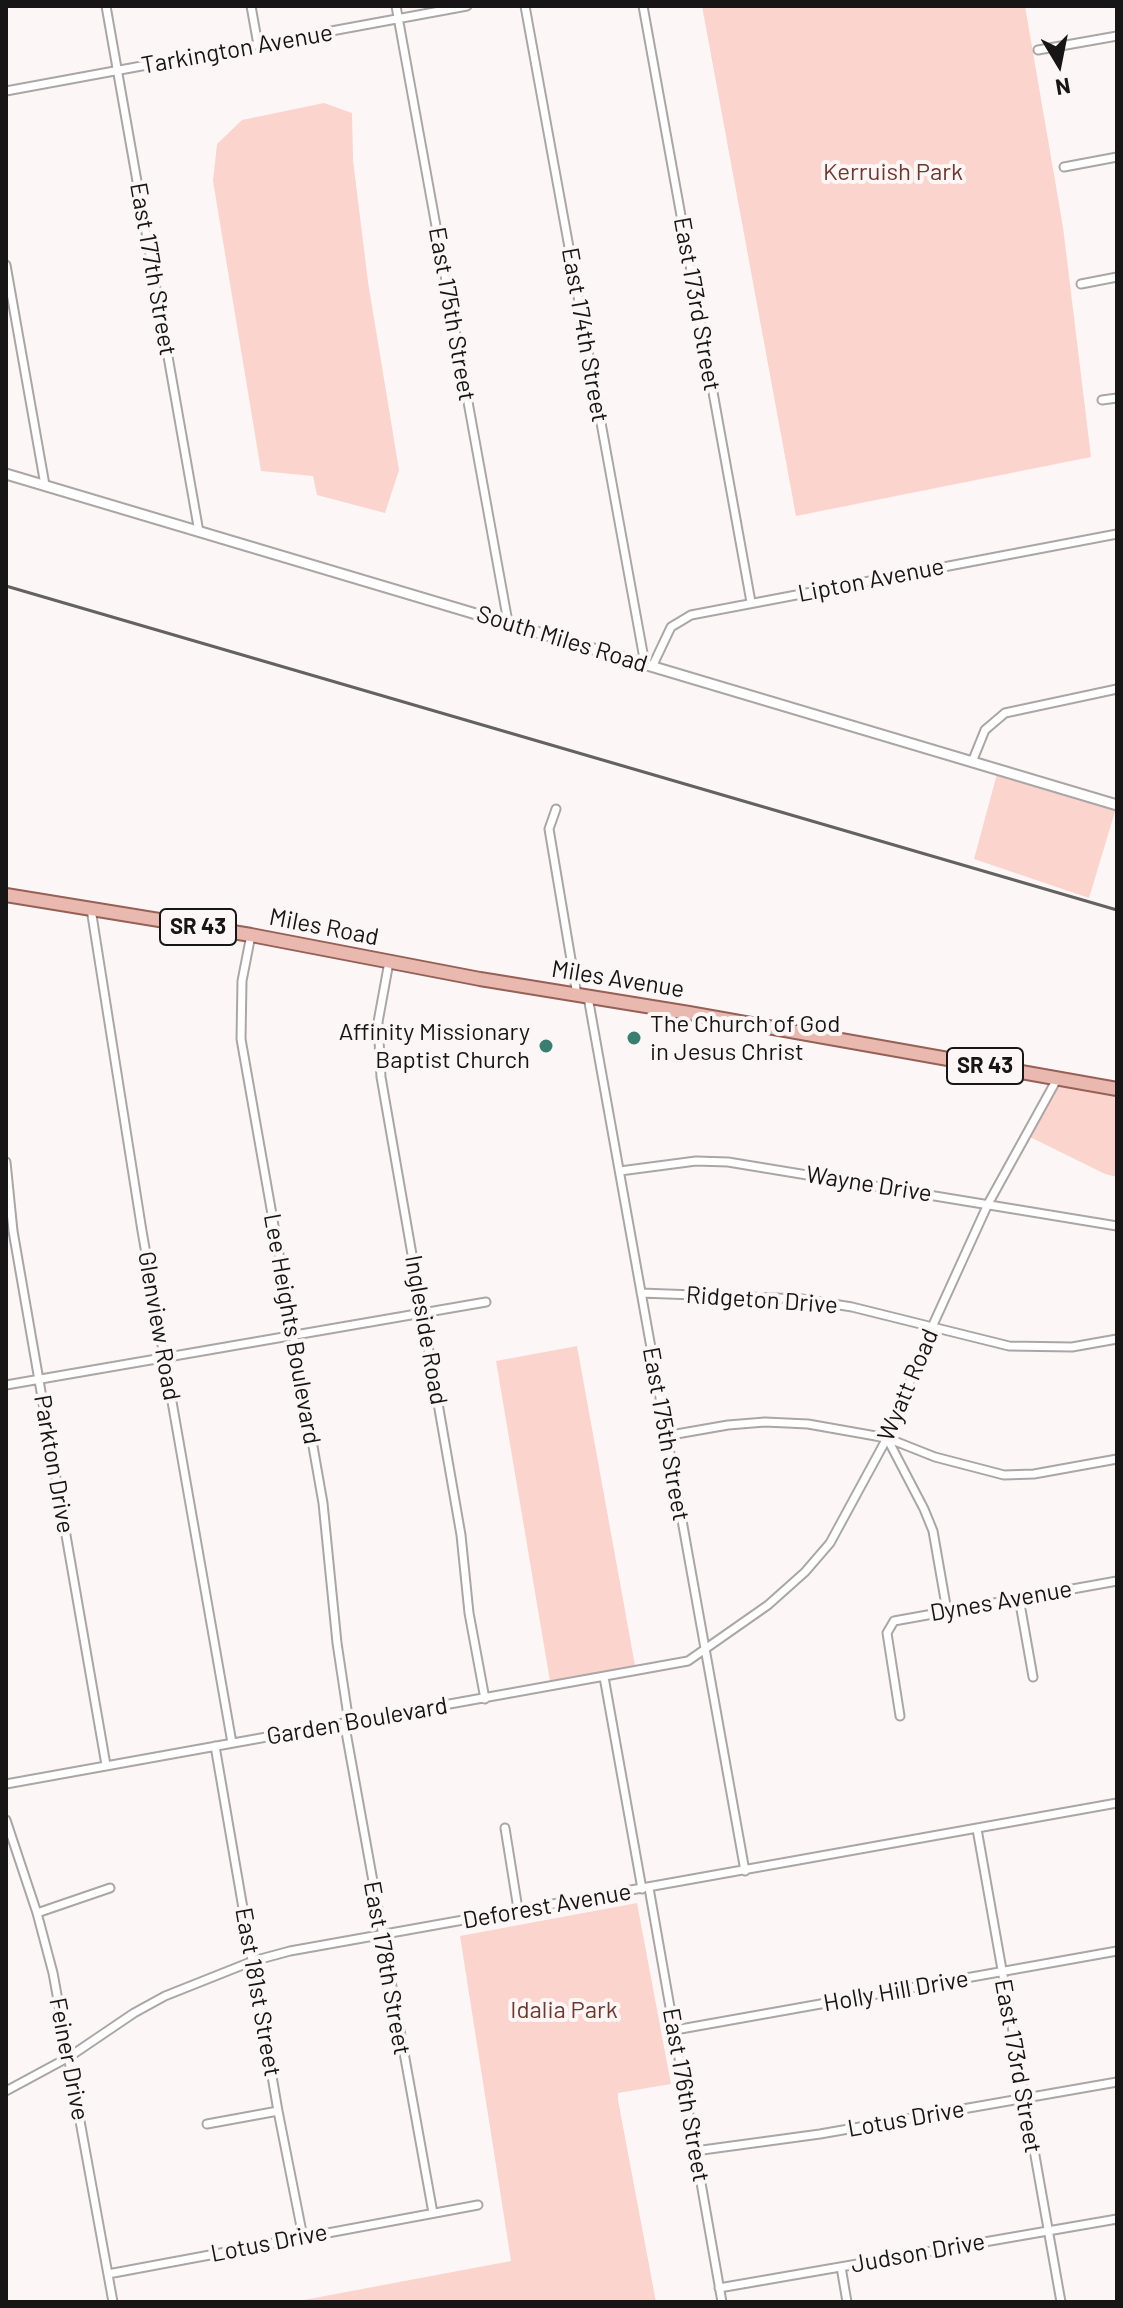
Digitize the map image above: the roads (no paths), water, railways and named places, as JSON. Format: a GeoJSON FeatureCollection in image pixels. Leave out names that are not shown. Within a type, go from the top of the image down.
{"type":"FeatureCollection","features":[{"type":"Feature","properties":{"kind":"main road","name":"Miles Road"},"geometry":{"type":"LineString","coordinates":[[6,895],[251,935],[444,972]]}},
{"type":"Feature","properties":{"kind":"main road","name":"Miles Avenue"},"geometry":{"type":"LineString","coordinates":[[444,972],[1117,1089]]}},
{"type":"Feature","properties":{"kind":"street","name":"East 177th Street"},"geometry":{"type":"LineString","coordinates":[[106,6],[199,532]]}},
{"type":"Feature","properties":{"kind":"street"},"geometry":{"type":"LineString","coordinates":[[251,6],[258,45]]}},
{"type":"Feature","properties":{"kind":"street","name":"East 175th Street"},"geometry":{"type":"LineString","coordinates":[[396,6],[508,622]]}},
{"type":"Feature","properties":{"kind":"street","name":"Tarkington Avenue"},"geometry":{"type":"LineString","coordinates":[[6,91],[467,6]]}},
{"type":"Feature","properties":{"kind":"street","name":"East 174th Street"},"geometry":{"type":"LineString","coordinates":[[525,6],[649,666]]}},
{"type":"Feature","properties":{"kind":"street","name":"East 173rd Street"},"geometry":{"type":"LineString","coordinates":[[643,6],[751,602]]}},
{"type":"Feature","properties":{"kind":"street"},"geometry":{"type":"LineString","coordinates":[[1038,50],[1117,36]]}},
{"type":"Feature","properties":{"kind":"street"},"geometry":{"type":"LineString","coordinates":[[1064,167],[1117,157]]}},
{"type":"Feature","properties":{"kind":"street"},"geometry":{"type":"LineString","coordinates":[[6,265],[45,485]]}},
{"type":"Feature","properties":{"kind":"street"},"geometry":{"type":"LineString","coordinates":[[1081,284],[1117,277]]}},
{"type":"Feature","properties":{"kind":"street"},"geometry":{"type":"LineString","coordinates":[[1102,400],[1117,398]]}},
{"type":"Feature","properties":{"kind":"street","name":"South Miles Road"},"geometry":{"type":"LineString","coordinates":[[6,474],[1117,805]]}},
{"type":"Feature","properties":{"kind":"street","name":"Lipton Avenue"},"geometry":{"type":"LineString","coordinates":[[649,666],[671,627],[691,615],[1117,534]]}},
{"type":"Feature","properties":{"kind":"street"},"geometry":{"type":"LineString","coordinates":[[972,762],[985,730],[1005,713],[1117,689]]}},
{"type":"Feature","properties":{"kind":"street","name":"East 175th Street"},"geometry":{"type":"LineString","coordinates":[[556,809],[549,829],[557,876],[620,1171],[745,1871]]}},
{"type":"Feature","properties":{"kind":"street","name":"Glenview Road"},"geometry":{"type":"LineString","coordinates":[[91,908],[164,1357],[232,1743]]}},
{"type":"Feature","properties":{"kind":"street","name":"Lee Heights Boulevard"},"geometry":{"type":"LineString","coordinates":[[251,935],[242,981],[241,1039],[323,1503],[347,1723]]}},
{"type":"Feature","properties":{"kind":"street","name":"Ingleside Road"},"geometry":{"type":"LineString","coordinates":[[389,962],[378,1022],[381,1077],[461,1535],[469,1613],[485,1699]]}},
{"type":"Feature","properties":{"kind":"street","name":"Wyatt Road"},"geometry":{"type":"LineString","coordinates":[[705,1649],[768,1605],[805,1572],[850,1510],[887,1438],[932,1327],[988,1204],[1057,1079]]}},
{"type":"Feature","properties":{"kind":"street","name":"Wayne Drive"},"geometry":{"type":"LineString","coordinates":[[620,1171],[696,1161],[728,1162],[1117,1226]]}},
{"type":"Feature","properties":{"kind":"street","name":"Parkton Drive"},"geometry":{"type":"LineString","coordinates":[[6,1162],[13,1231],[106,1765]]}},
{"type":"Feature","properties":{"kind":"street","name":"Ridgeton Drive"},"geometry":{"type":"LineString","coordinates":[[641,1293],[802,1299],[1009,1346],[1072,1347],[1117,1339]]}},
{"type":"Feature","properties":{"kind":"street"},"geometry":{"type":"LineString","coordinates":[[6,1385],[486,1302]]}},
{"type":"Feature","properties":{"kind":"street"},"geometry":{"type":"LineString","coordinates":[[665,1436],[728,1425],[765,1422],[808,1424],[887,1438],[935,1457],[1004,1475],[1034,1474],[1117,1459]]}},
{"type":"Feature","properties":{"kind":"street"},"geometry":{"type":"LineString","coordinates":[[887,1438],[933,1531],[947,1611]]}},
{"type":"Feature","properties":{"kind":"street","name":"Dynes Avenue"},"geometry":{"type":"LineString","coordinates":[[900,1716],[887,1633],[894,1621],[1117,1581]]}},
{"type":"Feature","properties":{"kind":"street"},"geometry":{"type":"LineString","coordinates":[[1019,1598],[1033,1677]]}},
{"type":"Feature","properties":{"kind":"street","name":"Garden Boulevard"},"geometry":{"type":"LineString","coordinates":[[6,1784],[688,1661],[705,1649]]}},
{"type":"Feature","properties":{"kind":"street","name":"East 176th Street"},"geometry":{"type":"LineString","coordinates":[[604,1677],[675,2030],[722,2302]]}},
{"type":"Feature","properties":{"kind":"street","name":"East 178th Street"},"geometry":{"type":"LineString","coordinates":[[347,1723],[346,1732],[381,1935],[433,2213]]}},
{"type":"Feature","properties":{"kind":"street","name":"East 181st Street"},"geometry":{"type":"LineString","coordinates":[[215,1746],[303,2237]]}},
{"type":"Feature","properties":{"kind":"street","name":"Deforest Avenue"},"geometry":{"type":"LineString","coordinates":[[6,2091],[69,2057],[165,1996],[253,1961],[290,1951],[1117,1803]]}},
{"type":"Feature","properties":{"kind":"street","name":"Feiner Drive"},"geometry":{"type":"LineString","coordinates":[[6,1820],[53,1973],[113,2302]]}},
{"type":"Feature","properties":{"kind":"street"},"geometry":{"type":"LineString","coordinates":[[505,1828],[518,1909]]}},
{"type":"Feature","properties":{"kind":"street","name":"East 173rd Street"},"geometry":{"type":"LineString","coordinates":[[977,1829],[1061,2302]]}},
{"type":"Feature","properties":{"kind":"street"},"geometry":{"type":"LineString","coordinates":[[37,1913],[110,1888]]}},
{"type":"Feature","properties":{"kind":"street","name":"Holly Hill Drive"},"geometry":{"type":"LineString","coordinates":[[675,2030],[1117,1951]]}},
{"type":"Feature","properties":{"kind":"street","name":"Lotus Drive"},"geometry":{"type":"LineString","coordinates":[[695,2151],[820,2134],[1117,2082]]}},
{"type":"Feature","properties":{"kind":"street"},"geometry":{"type":"LineString","coordinates":[[207,2124],[278,2111]]}},
{"type":"Feature","properties":{"kind":"street","name":"Lotus Drive"},"geometry":{"type":"LineString","coordinates":[[108,2274],[478,2205]]}},
{"type":"Feature","properties":{"kind":"street","name":"Judson Drive"},"geometry":{"type":"LineString","coordinates":[[719,2288],[1117,2219]]}},
{"type":"Feature","properties":{"kind":"street"},"geometry":{"type":"LineString","coordinates":[[841,2267],[847,2302]]}},
{"type":"Feature","properties":{"kind":"railway"},"geometry":{"type":"LineString","coordinates":[[6,586],[1117,910]]}},
{"type":"Feature","properties":{"kind":"place","name":"The Church of God in Jesus Christ"},"geometry":{"type":"Point","coordinates":[634,1038]}},
{"type":"Feature","properties":{"kind":"place","name":"Affinity Missionary Baptist Church"},"geometry":{"type":"Point","coordinates":[546,1046]}},
{"type":"Feature","properties":{"kind":"park label","name":"Kerruish Park"},"geometry":{"type":"Point","coordinates":[893,172]}},
{"type":"Feature","properties":{"kind":"park label","name":"Idalia Park"},"geometry":{"type":"Point","coordinates":[564,2010]}}]}
